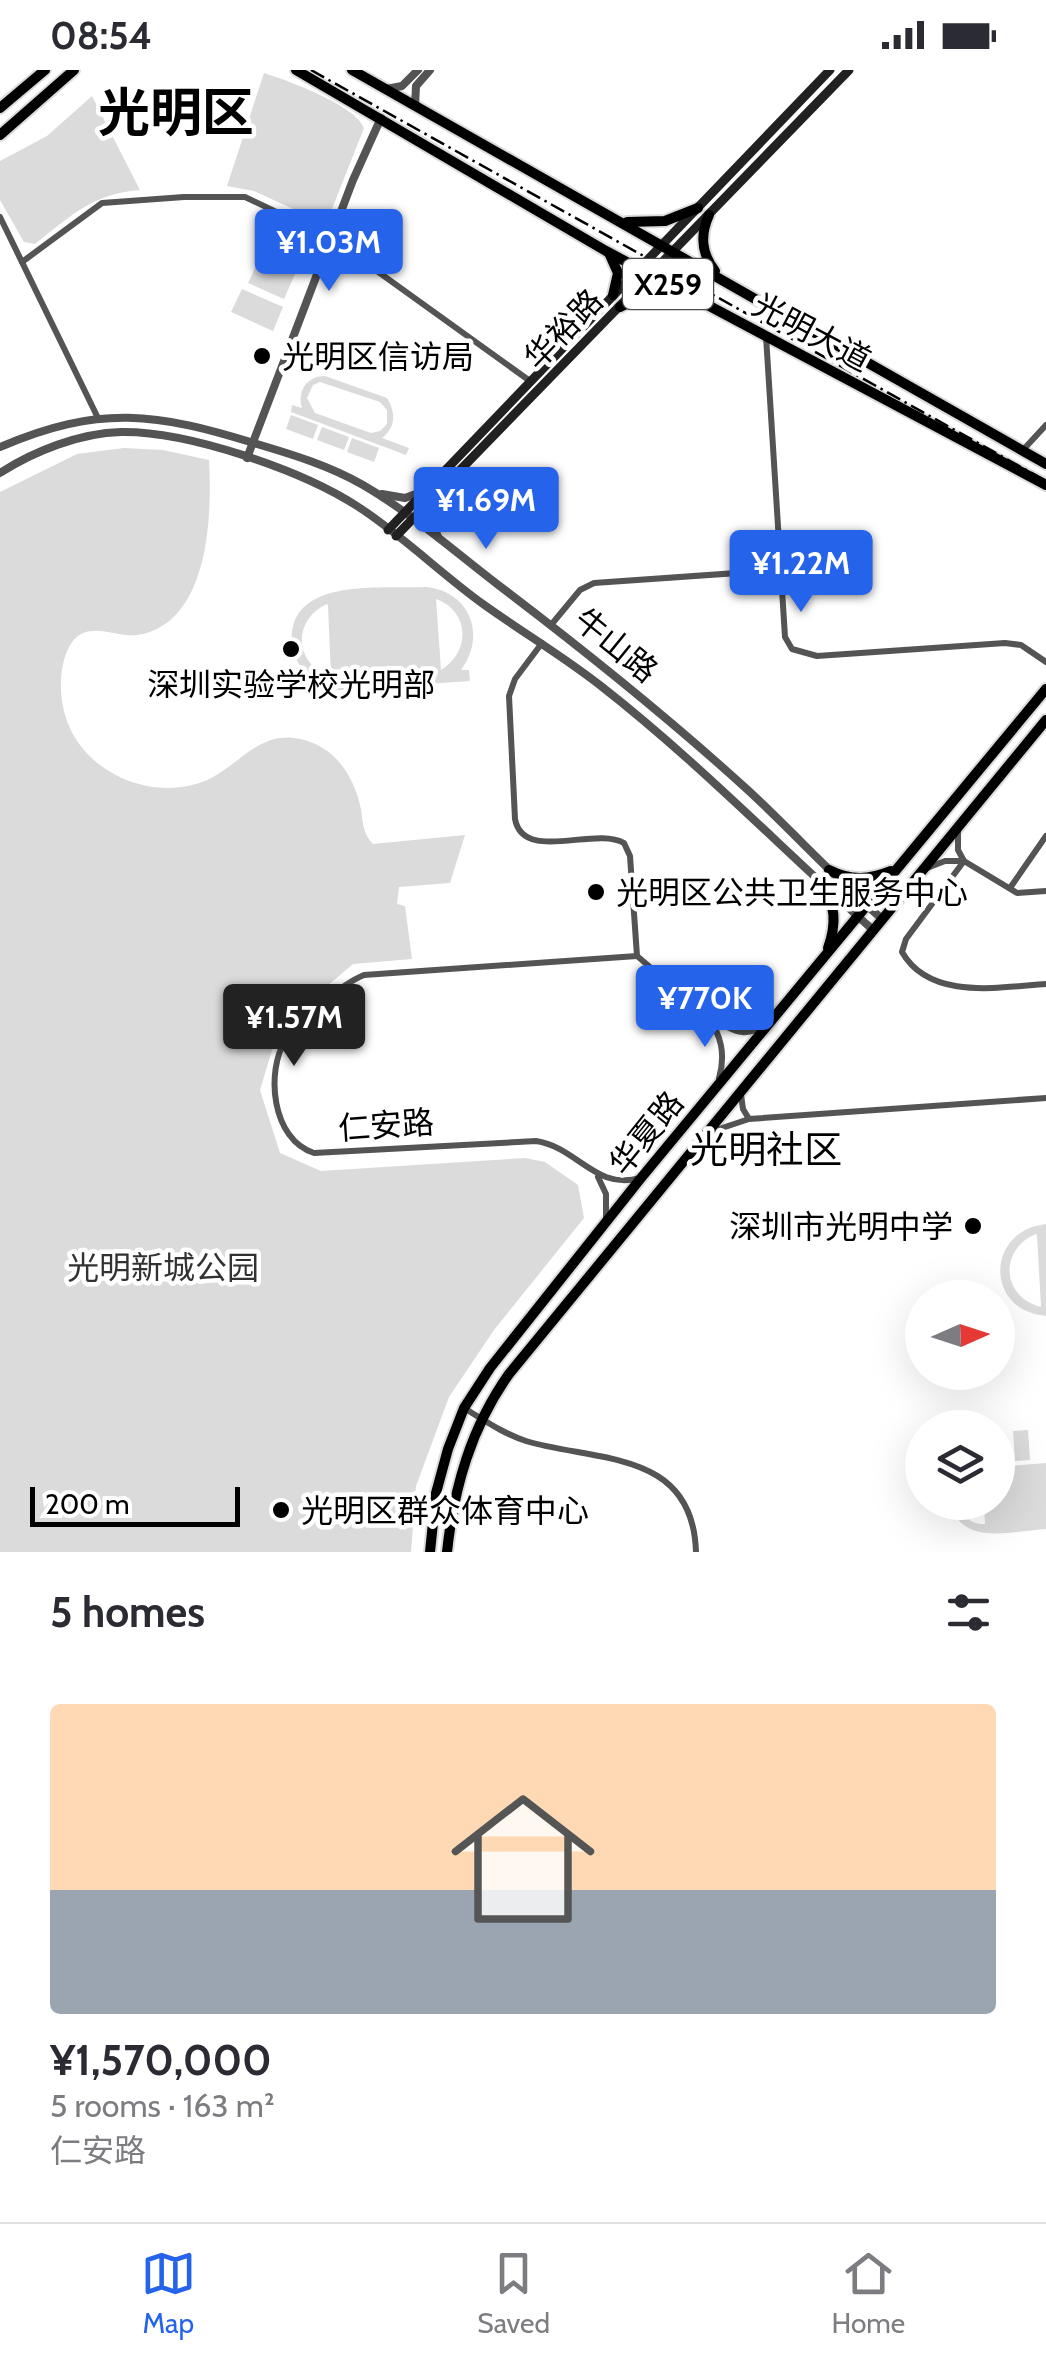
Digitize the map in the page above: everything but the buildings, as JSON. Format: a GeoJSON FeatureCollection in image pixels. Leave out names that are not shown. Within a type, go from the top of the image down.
{"type":"FeatureCollection","features":[{"type":"Feature","properties":{"kind":"main road"},"geometry":{"type":"LineString","coordinates":[[0,108],[44,70]]}},
{"type":"Feature","properties":{"kind":"main road"},"geometry":{"type":"LineString","coordinates":[[0,135],[74,70]]}},
{"type":"Feature","properties":{"kind":"main road","name":"光明大道"},"geometry":{"type":"LineString","coordinates":[[296,70],[606,251],[1046,486]]}},
{"type":"Feature","properties":{"kind":"main road","name":"光明大道"},"geometry":{"type":"LineString","coordinates":[[352,70],[1046,464]]}},
{"type":"Feature","properties":{"kind":"main road","name":"华裕路"},"geometry":{"type":"LineString","coordinates":[[392,533],[620,307],[664,244],[830,70]]}},
{"type":"Feature","properties":{"kind":"main road","name":"华裕路"},"geometry":{"type":"LineString","coordinates":[[438,487],[530,382],[613,296],[675,250],[849,70]]}},
{"type":"Feature","properties":{"kind":"main road"},"geometry":{"type":"LineString","coordinates":[[621,221],[665,222],[698,208]]}},
{"type":"Feature","properties":{"kind":"main road"},"geometry":{"type":"LineString","coordinates":[[709,215],[703,233],[704,252],[723,278]]}},
{"type":"Feature","properties":{"kind":"main road"},"geometry":{"type":"LineString","coordinates":[[606,251],[618,273],[613,296]]}},
{"type":"Feature","properties":{"kind":"main road"},"geometry":{"type":"LineString","coordinates":[[620,307],[659,292],[692,297]]}},
{"type":"Feature","properties":{"kind":"main road","name":"华夏路"},"geometry":{"type":"LineString","coordinates":[[430,1552],[440,1473],[464,1408],[490,1368],[641,1178],[1046,689]]}},
{"type":"Feature","properties":{"kind":"main road","name":"华夏路"},"geometry":{"type":"LineString","coordinates":[[448,1552],[462,1470],[481,1418],[509,1374],[1046,720]]}},
{"type":"Feature","properties":{"kind":"main road"},"geometry":{"type":"LineString","coordinates":[[828,870],[861,879],[896,868]]}},
{"type":"Feature","properties":{"kind":"main road"},"geometry":{"type":"LineString","coordinates":[[823,882],[835,917],[826,954]]}},
{"type":"Feature","properties":{"kind":"street"},"geometry":{"type":"LineString","coordinates":[[386,89],[402,86],[418,70]]}},
{"type":"Feature","properties":{"kind":"street"},"geometry":{"type":"LineString","coordinates":[[415,106],[416,86],[430,70]]}},
{"type":"Feature","properties":{"kind":"street"},"geometry":{"type":"LineString","coordinates":[[248,458],[370,138],[382,117]]}},
{"type":"Feature","properties":{"kind":"street"},"geometry":{"type":"LineString","coordinates":[[22,262],[90,209],[116,200],[245,198],[331,238],[530,382]]}},
{"type":"Feature","properties":{"kind":"street"},"geometry":{"type":"LineString","coordinates":[[0,217],[98,418]]}},
{"type":"Feature","properties":{"kind":"street"},"geometry":{"type":"LineString","coordinates":[[766,336],[785,637],[792,649],[804,655],[1006,643],[1021,645],[1046,662]]}},
{"type":"Feature","properties":{"kind":"street","name":"牛山路"},"geometry":{"type":"LineString","coordinates":[[0,447],[52,427],[98,418],[163,418],[331,468],[408,516],[551,625],[712,758],[881,918]]}},
{"type":"Feature","properties":{"kind":"street"},"geometry":{"type":"LineString","coordinates":[[1023,450],[1046,425]]}},
{"type":"Feature","properties":{"kind":"street","name":"牛山路"},"geometry":{"type":"LineString","coordinates":[[0,473],[71,441],[119,432],[179,439],[248,458],[337,494],[638,716],[739,803],[872,929]]}},
{"type":"Feature","properties":{"kind":"street"},"geometry":{"type":"LineString","coordinates":[[371,490],[405,498],[438,487]]}},
{"type":"Feature","properties":{"kind":"street"},"geometry":{"type":"LineString","coordinates":[[438,487],[431,519],[444,544]]}},
{"type":"Feature","properties":{"kind":"street"},"geometry":{"type":"LineString","coordinates":[[551,625],[580,590],[594,583],[780,570]]}},
{"type":"Feature","properties":{"kind":"street"},"geometry":{"type":"LineString","coordinates":[[542,642],[515,679],[509,696],[517,827],[531,840],[606,837],[624,844],[630,856],[637,956],[702,1010],[739,1032],[768,1025]]}},
{"type":"Feature","properties":{"kind":"street"},"geometry":{"type":"LineString","coordinates":[[958,825],[958,850],[964,861],[1010,889],[1022,893],[1046,891]]}},
{"type":"Feature","properties":{"kind":"street"},"geometry":{"type":"LineString","coordinates":[[1010,889],[1046,836]]}},
{"type":"Feature","properties":{"kind":"street"},"geometry":{"type":"LineString","coordinates":[[919,872],[945,861],[964,861]]}},
{"type":"Feature","properties":{"kind":"street"},"geometry":{"type":"LineString","coordinates":[[964,861],[906,939],[902,952],[907,960],[934,979],[957,988],[1046,984]]}},
{"type":"Feature","properties":{"kind":"street","name":"仁安路"},"geometry":{"type":"LineString","coordinates":[[598,1176],[565,1150],[536,1141],[330,1154],[307,1151],[288,1136],[280,1118],[275,1081],[277,1060],[296,1027],[349,982],[364,976],[637,956]]}},
{"type":"Feature","properties":{"kind":"street"},"geometry":{"type":"LineString","coordinates":[[702,1010],[718,1032],[723,1051],[716,1087]]}},
{"type":"Feature","properties":{"kind":"street"},"geometry":{"type":"LineString","coordinates":[[742,1088],[740,1100],[749,1119]]}},
{"type":"Feature","properties":{"kind":"street"},"geometry":{"type":"LineString","coordinates":[[702,1137],[749,1119],[1046,1098]]}},
{"type":"Feature","properties":{"kind":"street"},"geometry":{"type":"LineString","coordinates":[[598,1176],[617,1182],[641,1178]]}},
{"type":"Feature","properties":{"kind":"street"},"geometry":{"type":"LineString","coordinates":[[598,1176],[606,1194],[606,1222]]}},
{"type":"Feature","properties":{"kind":"street"},"geometry":{"type":"LineString","coordinates":[[464,1408],[530,1442],[630,1462],[653,1472],[687,1510],[696,1552]]}},
{"type":"Feature","properties":{"kind":"green space"},"geometry":{"type":"Polygon","coordinates":[[[264,73],[335,103],[364,128],[330,214],[317,220],[254,191],[227,186],[264,73]]]}},
{"type":"Feature","properties":{"kind":"green space"},"geometry":{"type":"Polygon","coordinates":[[[92,96],[140,190],[95,201],[35,244],[24,242],[0,200],[0,161],[47,136],[92,96]]]}},
{"type":"Feature","properties":{"kind":"green space"},"geometry":{"type":"Polygon","coordinates":[[[264,249],[299,265],[284,299],[248,283],[264,249]]]}},
{"type":"Feature","properties":{"kind":"green space"},"geometry":{"type":"Polygon","coordinates":[[[242,289],[283,307],[273,331],[231,312],[242,289]]]}},
{"type":"Feature","properties":{"kind":"green space"},"geometry":{"type":"Polygon","coordinates":[[[325,376],[387,398],[393,420],[382,438],[409,448],[406,455],[291,412],[292,405],[302,408],[304,386],[325,376]],[[320,382],[313,385],[307,398],[315,413],[371,433],[387,424],[387,410],[380,402],[320,382]]]}},
{"type":"Feature","properties":{"kind":"green space"},"geometry":{"type":"Polygon","coordinates":[[[291,415],[318,425],[313,439],[286,429],[291,415]]]}},
{"type":"Feature","properties":{"kind":"green space"},"geometry":{"type":"Polygon","coordinates":[[[322,427],[349,437],[344,450],[317,440],[322,427]]]}},
{"type":"Feature","properties":{"kind":"green space"},"geometry":{"type":"Polygon","coordinates":[[[352,438],[379,448],[374,462],[347,452],[352,438]]]}},
{"type":"Feature","properties":{"kind":"green space","name":"光明新城公园"},"geometry":{"type":"Polygon","coordinates":[[[124,448],[163,450],[209,460],[207,536],[193,589],[180,610],[162,626],[138,635],[83,633],[69,647],[61,674],[62,703],[77,741],[91,757],[128,781],[171,788],[213,777],[264,743],[287,737],[300,739],[323,748],[348,774],[365,832],[373,844],[465,835],[450,883],[399,887],[397,904],[405,906],[412,959],[353,964],[279,1027],[260,1090],[280,1153],[321,1171],[525,1158],[545,1162],[578,1185],[584,1218],[494,1330],[449,1397],[416,1486],[411,1552],[0,1552],[0,492],[77,454],[124,448]]]}},
{"type":"Feature","properties":{"kind":"green space"},"geometry":{"type":"Polygon","coordinates":[[[426,587],[454,597],[470,617],[473,643],[461,670],[469,670],[470,681],[312,692],[292,643],[295,621],[305,606],[321,596],[341,591],[426,587]],[[436,599],[441,670],[458,653],[462,632],[455,613],[436,599]],[[328,605],[308,620],[302,642],[310,662],[331,677],[328,605]]]}},
{"type":"Feature","properties":{"kind":"green space"},"geometry":{"type":"Polygon","coordinates":[[[1046,1224],[1046,1316],[1026,1311],[1015,1302],[1015,1288],[1028,1302],[1041,1307],[1036,1234],[1016,1250],[1011,1261],[1011,1280],[1002,1280],[1003,1255],[1026,1230],[1046,1224]]]}},
{"type":"Feature","properties":{"kind":"green space"},"geometry":{"type":"Polygon","coordinates":[[[1028,1430],[1030,1460],[1015,1461],[1015,1431],[1028,1430]]]}},
{"type":"Feature","properties":{"kind":"green space"},"geometry":{"type":"Polygon","coordinates":[[[1046,1463],[1046,1529],[990,1533],[965,1526],[959,1520],[985,1524],[985,1520],[1015,1520],[1015,1466],[1046,1463]]]}},
{"type":"Feature","properties":{"kind":"railway"},"geometry":{"type":"LineString","coordinates":[[311,70],[1046,481]]}},
{"type":"Feature","properties":{"kind":"place","name":"光明区信访局"},"geometry":{"type":"Point","coordinates":[262,356]}},
{"type":"Feature","properties":{"kind":"place","name":"深圳实验学校光明部"},"geometry":{"type":"Point","coordinates":[291,649]}},
{"type":"Feature","properties":{"kind":"place","name":"光明区公共卫生服务中心"},"geometry":{"type":"Point","coordinates":[596,892]}},
{"type":"Feature","properties":{"kind":"place","name":"深圳市光明中学"},"geometry":{"type":"Point","coordinates":[973,1226]}},
{"type":"Feature","properties":{"kind":"place","name":"光明区群众体育中心"},"geometry":{"type":"Point","coordinates":[281,1510]}},
{"type":"Feature","properties":{"kind":"district","name":"光明区"},"geometry":{"type":"Point","coordinates":[176,112]}},
{"type":"Feature","properties":{"kind":"district","name":"光明社区"},"geometry":{"type":"Point","coordinates":[766,1149]}}]}
